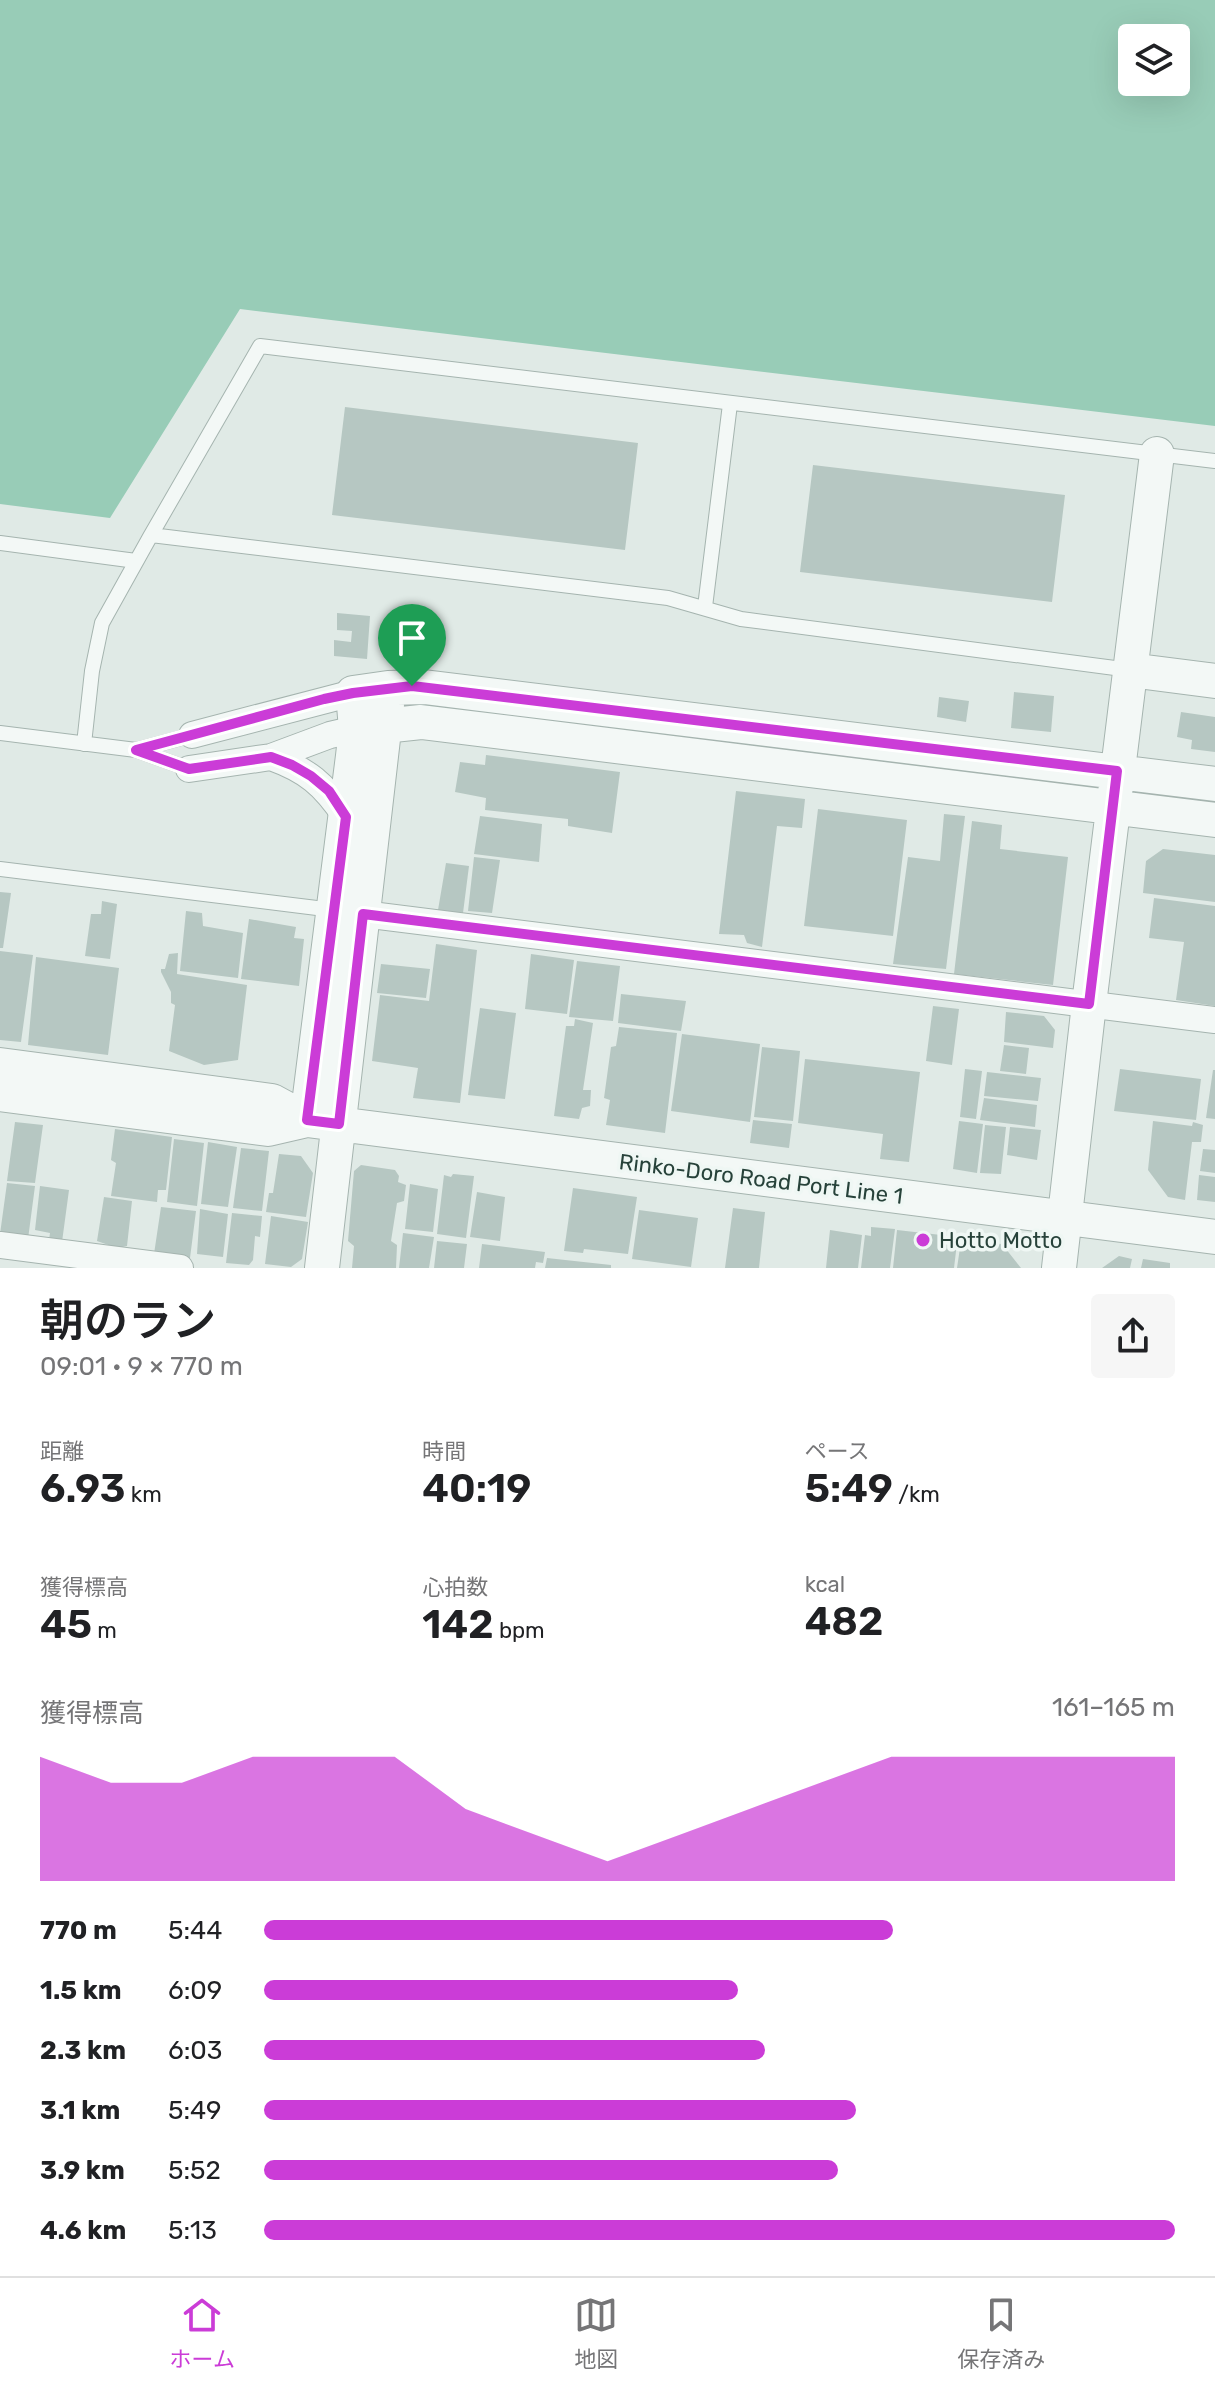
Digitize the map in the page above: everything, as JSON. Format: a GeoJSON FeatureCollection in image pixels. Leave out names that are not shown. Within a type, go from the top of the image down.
{"type":"FeatureCollection","features":[{"type":"Feature","properties":{"kind":"street"},"geometry":{"type":"LineString","coordinates":[[1059,1268],[1112,807],[1157,454]]}},
{"type":"Feature","properties":{"kind":"street"},"geometry":{"type":"LineString","coordinates":[[1130,670],[1215,681]]}},
{"type":"Feature","properties":{"kind":"street"},"geometry":{"type":"LineString","coordinates":[[192,735],[353,693],[424,687],[1215,784]]}},
{"type":"Feature","properties":{"kind":"street"},"geometry":{"type":"LineString","coordinates":[[348,912],[346,817],[371,726],[388,688]]}},
{"type":"Feature","properties":{"kind":"street"},"geometry":{"type":"LineString","coordinates":[[322,1268],[323,1122],[371,726],[353,693]]}},
{"type":"Feature","properties":{"kind":"street"},"geometry":{"type":"LineString","coordinates":[[189,769],[271,757],[330,735],[371,726],[430,723],[1215,820]]}},
{"type":"Feature","properties":{"kind":"street"},"geometry":{"type":"LineString","coordinates":[[271,757],[311,776],[329,791],[346,817]]}},
{"type":"Feature","properties":{"kind":"street"},"geometry":{"type":"LineString","coordinates":[[348,912],[1215,1020]]}},
{"type":"Feature","properties":{"kind":"street"},"geometry":{"type":"LineString","coordinates":[[0,1065],[272,1101],[323,1122]]}},
{"type":"Feature","properties":{"kind":"street"},"geometry":{"type":"LineString","coordinates":[[0,1094],[268,1129],[323,1122]]}},
{"type":"Feature","properties":{"kind":"street","name":"Rinko-Doro Road Port Line 1"},"geometry":{"type":"LineString","coordinates":[[323,1122],[1215,1237]]}},
{"type":"Feature","properties":{"kind":"street"},"geometry":{"type":"LineString","coordinates":[[0,1245],[180,1268]]}},
{"type":"Feature","properties":{"kind":"lane"},"geometry":{"type":"LineString","coordinates":[[84,744],[92,671],[102,623],[260,346],[1215,461]]}},
{"type":"Feature","properties":{"kind":"lane"},"geometry":{"type":"LineString","coordinates":[[705,607],[730,404]]}},
{"type":"Feature","properties":{"kind":"lane"},"geometry":{"type":"LineString","coordinates":[[151,535],[668,598],[741,619],[1130,670]]}},
{"type":"Feature","properties":{"kind":"lane"},"geometry":{"type":"LineString","coordinates":[[0,543],[136,561]]}},
{"type":"Feature","properties":{"kind":"lane"},"geometry":{"type":"LineString","coordinates":[[0,733],[136,750],[189,769]]}},
{"type":"Feature","properties":{"kind":"lane"},"geometry":{"type":"LineString","coordinates":[[136,750],[192,735]]}},
{"type":"Feature","properties":{"kind":"lane"},"geometry":{"type":"LineString","coordinates":[[0,869],[348,912]]}},
{"type":"Feature","properties":{"kind":"shaded area"},"geometry":{"type":"Polygon","coordinates":[[[0,0],[1215,0],[1215,426],[240,309],[110,518],[0,504],[0,0]]]}},
{"type":"Feature","properties":{"kind":"building"},"geometry":{"type":"Polygon","coordinates":[[[345,407],[638,443],[625,550],[332,515],[345,407]]]}},
{"type":"Feature","properties":{"kind":"building"},"geometry":{"type":"Polygon","coordinates":[[[813,465],[1065,495],[1052,602],[800,572],[813,465]]]}},
{"type":"Feature","properties":{"kind":"building"},"geometry":{"type":"Polygon","coordinates":[[[337,613],[370,616],[367,659],[334,656],[334,640],[351,642],[352,631],[337,630],[337,613]]]}},
{"type":"Feature","properties":{"kind":"building"},"geometry":{"type":"Polygon","coordinates":[[[1014,692],[1054,696],[1051,732],[1011,728],[1014,692]]]}},
{"type":"Feature","properties":{"kind":"building"},"geometry":{"type":"Polygon","coordinates":[[[939,697],[969,701],[966,722],[937,717],[939,697]]]}},
{"type":"Feature","properties":{"kind":"building"},"geometry":{"type":"Polygon","coordinates":[[[1181,712],[1215,717],[1215,752],[1191,749],[1192,740],[1177,737],[1181,712]]]}},
{"type":"Feature","properties":{"kind":"building"},"geometry":{"type":"Polygon","coordinates":[[[486,755],[620,772],[612,833],[568,826],[568,819],[485,810],[486,798],[455,792],[460,762],[485,765],[486,755]]]}},
{"type":"Feature","properties":{"kind":"building"},"geometry":{"type":"Polygon","coordinates":[[[736,791],[805,799],[802,828],[777,826],[762,947],[747,943],[744,935],[719,934],[736,791]]]}},
{"type":"Feature","properties":{"kind":"building"},"geometry":{"type":"Polygon","coordinates":[[[818,809],[907,820],[893,936],[804,926],[818,809]]]}},
{"type":"Feature","properties":{"kind":"building"},"geometry":{"type":"Polygon","coordinates":[[[944,814],[965,816],[946,969],[893,964],[908,857],[940,861],[944,814]]]}},
{"type":"Feature","properties":{"kind":"building"},"geometry":{"type":"Polygon","coordinates":[[[480,816],[542,824],[539,862],[474,854],[480,816]]]}},
{"type":"Feature","properties":{"kind":"building"},"geometry":{"type":"Polygon","coordinates":[[[972,821],[1002,825],[1000,849],[1068,857],[1053,985],[954,974],[972,821]]]}},
{"type":"Feature","properties":{"kind":"building"},"geometry":{"type":"Polygon","coordinates":[[[1163,849],[1215,855],[1215,902],[1143,893],[1146,861],[1163,849]]]}},
{"type":"Feature","properties":{"kind":"building"},"geometry":{"type":"Polygon","coordinates":[[[474,857],[500,860],[492,913],[468,911],[474,857]]]}},
{"type":"Feature","properties":{"kind":"building"},"geometry":{"type":"Polygon","coordinates":[[[446,863],[469,866],[463,913],[438,910],[446,863]]]}},
{"type":"Feature","properties":{"kind":"building"},"geometry":{"type":"Polygon","coordinates":[[[0,892],[11,893],[3,948],[0,948],[0,892]]]}},
{"type":"Feature","properties":{"kind":"building"},"geometry":{"type":"Polygon","coordinates":[[[1154,898],[1215,906],[1215,1006],[1176,1000],[1184,942],[1149,938],[1154,898]]]}},
{"type":"Feature","properties":{"kind":"building"},"geometry":{"type":"Polygon","coordinates":[[[102,901],[117,904],[110,959],[85,956],[91,914],[101,914],[102,901]]]}},
{"type":"Feature","properties":{"kind":"building"},"geometry":{"type":"Polygon","coordinates":[[[186,911],[202,913],[203,926],[243,933],[238,978],[180,971],[186,911]]]}},
{"type":"Feature","properties":{"kind":"building"},"geometry":{"type":"Polygon","coordinates":[[[249,919],[296,927],[294,938],[304,939],[299,986],[241,979],[249,919]]]}},
{"type":"Feature","properties":{"kind":"building"},"geometry":{"type":"Polygon","coordinates":[[[436,944],[477,950],[460,1103],[413,1098],[418,1068],[372,1061],[380,995],[429,1001],[436,944]]]}},
{"type":"Feature","properties":{"kind":"building"},"geometry":{"type":"Polygon","coordinates":[[[0,951],[33,955],[21,1042],[0,1040],[0,951]]]}},
{"type":"Feature","properties":{"kind":"building"},"geometry":{"type":"Polygon","coordinates":[[[178,953],[177,974],[247,985],[238,1060],[204,1065],[169,1051],[175,1005],[171,1003],[171,992],[161,969],[165,969],[169,954],[178,953]]]}},
{"type":"Feature","properties":{"kind":"building"},"geometry":{"type":"Polygon","coordinates":[[[531,954],[574,960],[567,1014],[525,1009],[531,954]]]}},
{"type":"Feature","properties":{"kind":"building"},"geometry":{"type":"Polygon","coordinates":[[[36,957],[119,968],[108,1055],[28,1045],[36,957]]]}},
{"type":"Feature","properties":{"kind":"building"},"geometry":{"type":"Polygon","coordinates":[[[577,961],[620,966],[613,1021],[569,1017],[577,961]]]}},
{"type":"Feature","properties":{"kind":"building"},"geometry":{"type":"Polygon","coordinates":[[[381,964],[430,969],[426,998],[377,993],[381,964]]]}},
{"type":"Feature","properties":{"kind":"building"},"geometry":{"type":"Polygon","coordinates":[[[621,994],[686,1001],[681,1031],[618,1023],[621,994]]]}},
{"type":"Feature","properties":{"kind":"building"},"geometry":{"type":"Polygon","coordinates":[[[933,1006],[959,1009],[952,1065],[926,1061],[933,1006]]]}},
{"type":"Feature","properties":{"kind":"building"},"geometry":{"type":"Polygon","coordinates":[[[480,1008],[516,1013],[505,1099],[468,1095],[480,1008]]]}},
{"type":"Feature","properties":{"kind":"building"},"geometry":{"type":"Polygon","coordinates":[[[1006,1012],[1044,1016],[1055,1030],[1053,1048],[1004,1042],[1006,1012]]]}},
{"type":"Feature","properties":{"kind":"building"},"geometry":{"type":"Polygon","coordinates":[[[575,1019],[593,1023],[583,1090],[591,1090],[590,1106],[582,1108],[579,1119],[554,1116],[566,1026],[574,1026],[575,1019]]]}},
{"type":"Feature","properties":{"kind":"building"},"geometry":{"type":"Polygon","coordinates":[[[619,1027],[677,1033],[665,1133],[606,1125],[610,1100],[604,1098],[611,1047],[616,1046],[619,1027]]]}},
{"type":"Feature","properties":{"kind":"building"},"geometry":{"type":"Polygon","coordinates":[[[682,1034],[760,1044],[750,1122],[671,1111],[682,1034]]]}},
{"type":"Feature","properties":{"kind":"building"},"geometry":{"type":"Polygon","coordinates":[[[1004,1045],[1029,1048],[1026,1074],[1000,1071],[1004,1045]]]}},
{"type":"Feature","properties":{"kind":"building"},"geometry":{"type":"Polygon","coordinates":[[[762,1047],[800,1051],[793,1121],[754,1117],[762,1047]]]}},
{"type":"Feature","properties":{"kind":"building"},"geometry":{"type":"Polygon","coordinates":[[[805,1059],[920,1072],[909,1162],[880,1159],[883,1134],[798,1123],[805,1059]]]}},
{"type":"Feature","properties":{"kind":"building"},"geometry":{"type":"Polygon","coordinates":[[[965,1069],[982,1071],[976,1119],[960,1117],[965,1069]]]}},
{"type":"Feature","properties":{"kind":"building"},"geometry":{"type":"Polygon","coordinates":[[[1120,1069],[1201,1079],[1196,1120],[1114,1111],[1120,1069]]]}},
{"type":"Feature","properties":{"kind":"building"},"geometry":{"type":"Polygon","coordinates":[[[1215,1070],[1215,1119],[1206,1118],[1215,1070]]]}},
{"type":"Feature","properties":{"kind":"building"},"geometry":{"type":"Polygon","coordinates":[[[987,1072],[1041,1078],[1038,1101],[984,1096],[987,1072]]]}},
{"type":"Feature","properties":{"kind":"building"},"geometry":{"type":"Polygon","coordinates":[[[984,1098],[1037,1105],[1035,1127],[980,1120],[984,1098]]]}},
{"type":"Feature","properties":{"kind":"building"},"geometry":{"type":"Polygon","coordinates":[[[753,1120],[792,1124],[789,1148],[750,1143],[753,1120]]]}},
{"type":"Feature","properties":{"kind":"building"},"geometry":{"type":"Polygon","coordinates":[[[959,1121],[983,1124],[977,1173],[953,1169],[959,1121]]]}},
{"type":"Feature","properties":{"kind":"building"},"geometry":{"type":"Polygon","coordinates":[[[1153,1121],[1203,1125],[1201,1142],[1192,1142],[1185,1200],[1168,1197],[1148,1170],[1153,1121]]]}},
{"type":"Feature","properties":{"kind":"building"},"geometry":{"type":"Polygon","coordinates":[[[15,1122],[43,1125],[35,1183],[7,1181],[15,1122]]]}},
{"type":"Feature","properties":{"kind":"building"},"geometry":{"type":"Polygon","coordinates":[[[985,1125],[1006,1127],[1001,1174],[980,1173],[985,1125]]]}},
{"type":"Feature","properties":{"kind":"building"},"geometry":{"type":"Polygon","coordinates":[[[1010,1127],[1041,1130],[1037,1160],[1007,1155],[1010,1127]]]}},
{"type":"Feature","properties":{"kind":"building"},"geometry":{"type":"Polygon","coordinates":[[[115,1129],[172,1137],[166,1190],[158,1190],[157,1202],[111,1196],[116,1163],[111,1160],[115,1129]]]}},
{"type":"Feature","properties":{"kind":"building"},"geometry":{"type":"Polygon","coordinates":[[[174,1139],[204,1143],[197,1206],[167,1202],[174,1139]]]}},
{"type":"Feature","properties":{"kind":"building"},"geometry":{"type":"Polygon","coordinates":[[[208,1142],[237,1147],[228,1207],[201,1204],[208,1142]]]}},
{"type":"Feature","properties":{"kind":"building"},"geometry":{"type":"Polygon","coordinates":[[[241,1148],[269,1151],[262,1211],[233,1208],[241,1148]]]}},
{"type":"Feature","properties":{"kind":"building"},"geometry":{"type":"Polygon","coordinates":[[[1203,1149],[1215,1150],[1215,1173],[1200,1171],[1203,1149]]]}},
{"type":"Feature","properties":{"kind":"building"},"geometry":{"type":"Polygon","coordinates":[[[279,1154],[301,1156],[313,1173],[306,1217],[266,1212],[269,1193],[273,1193],[279,1154]]]}},
{"type":"Feature","properties":{"kind":"building"},"geometry":{"type":"Polygon","coordinates":[[[361,1165],[395,1170],[399,1176],[398,1182],[406,1185],[404,1201],[397,1203],[391,1241],[397,1245],[396,1268],[352,1268],[354,1246],[348,1241],[354,1171],[361,1165]]]}},
{"type":"Feature","properties":{"kind":"building"},"geometry":{"type":"Polygon","coordinates":[[[453,1174],[474,1176],[466,1238],[437,1234],[444,1175],[451,1177],[453,1174]]]}},
{"type":"Feature","properties":{"kind":"building"},"geometry":{"type":"Polygon","coordinates":[[[1199,1175],[1215,1177],[1215,1202],[1197,1200],[1199,1175]]]}},
{"type":"Feature","properties":{"kind":"building"},"geometry":{"type":"Polygon","coordinates":[[[7,1183],[35,1186],[28,1239],[0,1234],[7,1183]]]}},
{"type":"Feature","properties":{"kind":"building"},"geometry":{"type":"Polygon","coordinates":[[[410,1184],[438,1189],[433,1232],[405,1229],[410,1184]]]}},
{"type":"Feature","properties":{"kind":"building"},"geometry":{"type":"Polygon","coordinates":[[[40,1186],[69,1190],[62,1242],[49,1240],[50,1233],[35,1230],[40,1186]]]}},
{"type":"Feature","properties":{"kind":"building"},"geometry":{"type":"Polygon","coordinates":[[[573,1188],[637,1197],[628,1254],[584,1249],[583,1253],[564,1251],[573,1188]]]}},
{"type":"Feature","properties":{"kind":"building"},"geometry":{"type":"Polygon","coordinates":[[[477,1192],[505,1197],[500,1241],[470,1237],[477,1192]]]}},
{"type":"Feature","properties":{"kind":"building"},"geometry":{"type":"Polygon","coordinates":[[[104,1197],[132,1201],[127,1246],[117,1248],[97,1241],[104,1197]]]}},
{"type":"Feature","properties":{"kind":"building"},"geometry":{"type":"Polygon","coordinates":[[[161,1207],[196,1211],[190,1258],[154,1254],[161,1207]]]}},
{"type":"Feature","properties":{"kind":"building"},"geometry":{"type":"Polygon","coordinates":[[[733,1208],[765,1212],[759,1268],[725,1268],[733,1208]]]}},
{"type":"Feature","properties":{"kind":"building"},"geometry":{"type":"Polygon","coordinates":[[[200,1209],[228,1214],[223,1257],[197,1254],[200,1209]]]}},
{"type":"Feature","properties":{"kind":"building"},"geometry":{"type":"Polygon","coordinates":[[[639,1210],[698,1218],[691,1267],[632,1259],[639,1210]]]}},
{"type":"Feature","properties":{"kind":"building"},"geometry":{"type":"Polygon","coordinates":[[[232,1213],[262,1216],[260,1237],[255,1236],[253,1260],[249,1265],[226,1263],[232,1213]]]}},
{"type":"Feature","properties":{"kind":"building"},"geometry":{"type":"Polygon","coordinates":[[[271,1216],[308,1222],[302,1259],[291,1267],[265,1264],[271,1216]]]}},
{"type":"Feature","properties":{"kind":"building"},"geometry":{"type":"Polygon","coordinates":[[[871,1227],[895,1229],[890,1268],[861,1268],[865,1235],[871,1236],[871,1227]]]}},
{"type":"Feature","properties":{"kind":"building"},"geometry":{"type":"Polygon","coordinates":[[[830,1230],[862,1235],[858,1268],[826,1268],[830,1230]]]}},
{"type":"Feature","properties":{"kind":"building"},"geometry":{"type":"Polygon","coordinates":[[[897,1230],[950,1236],[949,1242],[957,1243],[954,1268],[893,1268],[897,1230]]]}},
{"type":"Feature","properties":{"kind":"building"},"geometry":{"type":"Polygon","coordinates":[[[403,1233],[434,1237],[429,1268],[399,1268],[403,1233]]]}},
{"type":"Feature","properties":{"kind":"building"},"geometry":{"type":"Polygon","coordinates":[[[437,1241],[467,1244],[464,1268],[434,1268],[437,1241]]]}},
{"type":"Feature","properties":{"kind":"building"},"geometry":{"type":"Polygon","coordinates":[[[961,1241],[1002,1244],[1021,1268],[957,1268],[961,1241]]]}},
{"type":"Feature","properties":{"kind":"building"},"geometry":{"type":"Polygon","coordinates":[[[482,1244],[545,1252],[543,1263],[536,1262],[535,1268],[479,1268],[482,1244]]]}},
{"type":"Feature","properties":{"kind":"building"},"geometry":{"type":"Polygon","coordinates":[[[1119,1256],[1132,1259],[1130,1268],[1102,1268],[1119,1256]]]}},
{"type":"Feature","properties":{"kind":"building"},"geometry":{"type":"Polygon","coordinates":[[[547,1258],[611,1265],[611,1268],[545,1268],[547,1258]]]}},
{"type":"Feature","properties":{"kind":"building"},"geometry":{"type":"Polygon","coordinates":[[[1143,1259],[1170,1263],[1170,1268],[1141,1268],[1143,1259]]]}},
{"type":"Feature","properties":{"kind":"place","name":"Hotto Motto"},"geometry":{"type":"Point","coordinates":[923,1240]}},
{"type":"Feature","properties":{"kind":"route"},"geometry":{"type":"LineString","coordinates":[[412,686],[1117,771],[1089,1004],[363,914],[339,1124],[307,1120],[346,817],[329,791],[311,776],[271,757],[189,769],[136,750],[324,699],[412,686]]}}]}
